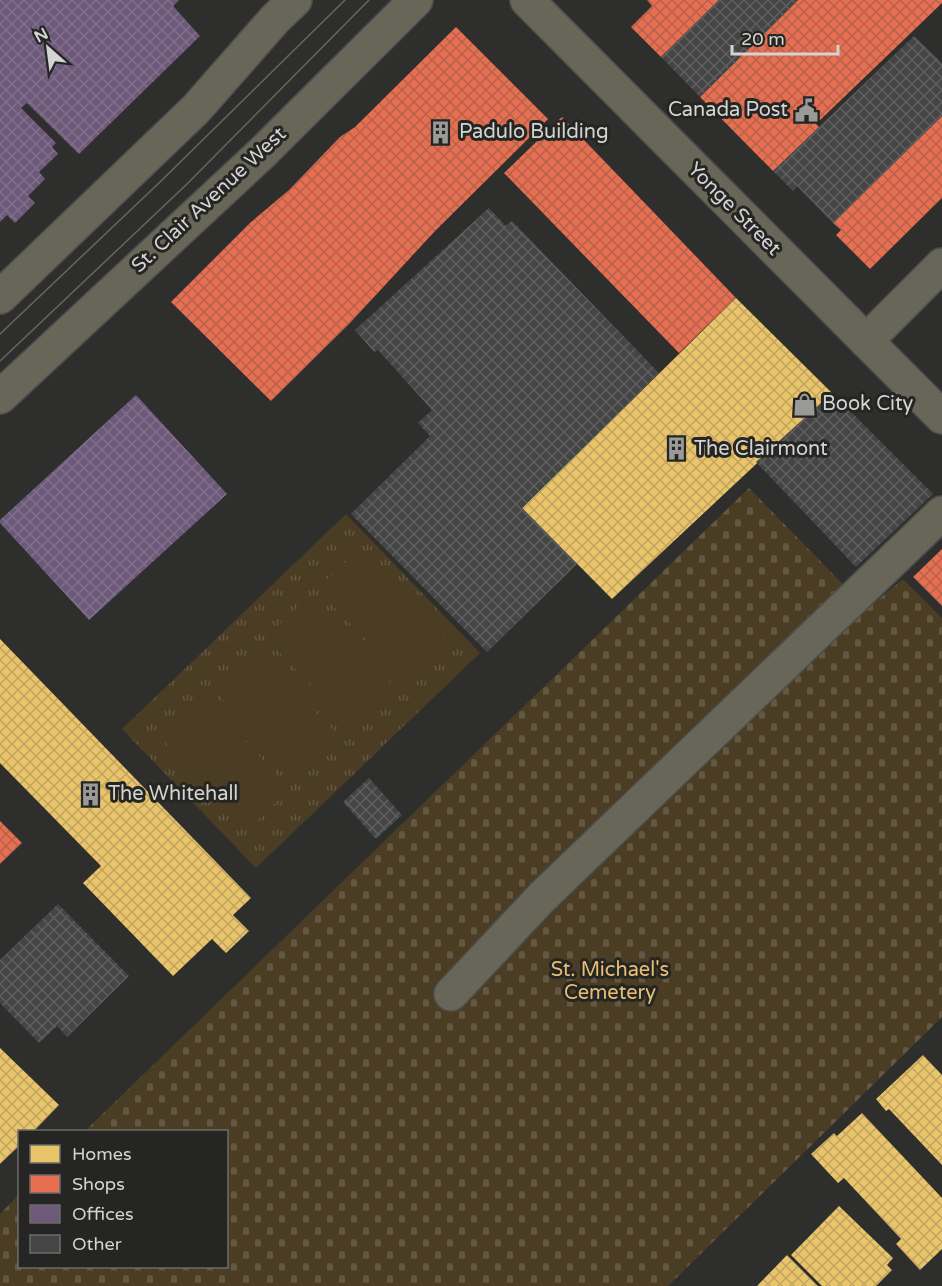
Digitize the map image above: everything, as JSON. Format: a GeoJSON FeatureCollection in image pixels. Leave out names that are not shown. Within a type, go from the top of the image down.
{"type":"FeatureCollection","features":[{"type":"Feature","properties":{"kind":"main road"},"geometry":{"type":"LineString","coordinates":[[0,297],[196,109],[275,19],[295,0]]}},
{"type":"Feature","properties":{"kind":"main road","name":"St. Clair Avenue West"},"geometry":{"type":"LineString","coordinates":[[0,397],[262,153],[416,0]]}},
{"type":"Feature","properties":{"kind":"main road","name":"Yonge Street"},"geometry":{"type":"LineString","coordinates":[[526,0],[942,417]]}},
{"type":"Feature","properties":{"kind":"street"},"geometry":{"type":"LineString","coordinates":[[866,341],[942,264]]}},
{"type":"Feature","properties":{"kind":"street"},"geometry":{"type":"LineString","coordinates":[[451,994],[542,897],[942,513]]}},
{"type":"Feature","properties":{"kind":"green space","name":"St. Michael's Cemetery"},"geometry":{"type":"Polygon","coordinates":[[[749,488],[867,609],[903,579],[942,618],[942,1017],[668,1286],[0,1286],[0,1214],[18,1196],[18,1268],[228,1268],[228,1130],[86,1130],[749,488]]]}},
{"type":"Feature","properties":{"kind":"green space"},"geometry":{"type":"Polygon","coordinates":[[[346,514],[480,653],[256,868],[122,729],[346,514]]]}},
{"type":"Feature","properties":{"kind":"green space"},"geometry":{"type":"Polygon","coordinates":[[[360,549],[447,640],[404,680],[317,589],[360,549]]]}},
{"type":"Feature","properties":{"kind":"green space"},"geometry":{"type":"Polygon","coordinates":[[[308,597],[395,688],[353,729],[266,638],[308,597]]]}},
{"type":"Feature","properties":{"kind":"green space"},"geometry":{"type":"Polygon","coordinates":[[[255,648],[342,740],[299,779],[212,688],[255,648]]]}},
{"type":"Feature","properties":{"kind":"green space"},"geometry":{"type":"Polygon","coordinates":[[[203,697],[290,789],[248,829],[161,738],[203,697]]]}},
{"type":"Feature","properties":{"kind":"building: Homes","name":"The Clairmont"},"geometry":{"type":"Polygon","coordinates":[[[736,298],[832,393],[612,599],[522,508],[736,298]]]}},
{"type":"Feature","properties":{"kind":"building: Homes","name":"The Whitehall"},"geometry":{"type":"Polygon","coordinates":[[[0,639],[251,898],[233,915],[249,931],[226,953],[212,939],[173,976],[83,883],[101,866],[0,763],[0,639]]]}},
{"type":"Feature","properties":{"kind":"building: Homes"},"geometry":{"type":"Polygon","coordinates":[[[0,1048],[59,1105],[35,1130],[18,1130],[18,1147],[0,1164],[0,1048]]]}},
{"type":"Feature","properties":{"kind":"building: Homes"},"geometry":{"type":"Polygon","coordinates":[[[923,1055],[942,1075],[942,1165],[889,1109],[886,1111],[876,1099],[923,1055]]]}},
{"type":"Feature","properties":{"kind":"building: Homes"},"geometry":{"type":"Polygon","coordinates":[[[862,1113],[942,1198],[942,1249],[920,1270],[896,1244],[901,1239],[844,1178],[838,1183],[811,1154],[834,1133],[837,1136],[862,1113]]]}},
{"type":"Feature","properties":{"kind":"building: Homes"},"geometry":{"type":"Polygon","coordinates":[[[839,1206],[893,1258],[887,1265],[892,1270],[876,1286],[822,1286],[791,1255],[839,1206]]]}},
{"type":"Feature","properties":{"kind":"building: Homes"},"geometry":{"type":"Polygon","coordinates":[[[787,1255],[818,1286],[757,1286],[787,1255]]]}},
{"type":"Feature","properties":{"kind":"building: Shops"},"geometry":{"type":"Polygon","coordinates":[[[647,0],[719,0],[661,57],[631,27],[652,6],[647,0]]]}},
{"type":"Feature","properties":{"kind":"building: Shops"},"geometry":{"type":"Polygon","coordinates":[[[798,0],[942,0],[942,3],[816,124],[820,128],[773,171],[700,97],[798,0]]]}},
{"type":"Feature","properties":{"kind":"building: Shops"},"geometry":{"type":"Polygon","coordinates":[[[456,27],[548,119],[435,231],[350,323],[271,401],[171,302],[250,223],[289,190],[340,137],[355,127],[456,27]]]}},
{"type":"Feature","properties":{"kind":"building: Shops"},"geometry":{"type":"Polygon","coordinates":[[[942,116],[942,198],[870,269],[836,235],[841,230],[833,223],[942,116]]]}},
{"type":"Feature","properties":{"kind":"building: Shops"},"geometry":{"type":"Polygon","coordinates":[[[562,117],[736,298],[679,353],[504,173],[562,117]]]}},
{"type":"Feature","properties":{"kind":"building: Shops"},"geometry":{"type":"Polygon","coordinates":[[[942,549],[942,606],[913,577],[942,549]]]}},
{"type":"Feature","properties":{"kind":"building: Shops"},"geometry":{"type":"Polygon","coordinates":[[[0,821],[22,843],[0,864],[0,821]]]}},
{"type":"Feature","properties":{"kind":"building: Offices"},"geometry":{"type":"Polygon","coordinates":[[[0,0],[179,0],[173,6],[200,36],[79,154],[27,103],[21,108],[56,143],[52,147],[58,154],[39,172],[45,179],[28,196],[35,203],[15,223],[7,215],[0,222],[0,0]]]}},
{"type":"Feature","properties":{"kind":"building: Offices"},"geometry":{"type":"Polygon","coordinates":[[[136,395],[227,494],[89,620],[0,523],[0,520],[136,395]]]}},
{"type":"Feature","properties":{"kind":"building: Other"},"geometry":{"type":"Polygon","coordinates":[[[719,0],[798,0],[700,97],[661,57],[719,0]]]}},
{"type":"Feature","properties":{"kind":"building: Other"},"geometry":{"type":"Polygon","coordinates":[[[914,36],[942,63],[942,116],[833,223],[797,186],[793,191],[773,171],[914,36]]]}},
{"type":"Feature","properties":{"kind":"building: Other"},"geometry":{"type":"Polygon","coordinates":[[[489,208],[506,226],[512,221],[659,373],[522,508],[577,564],[487,652],[351,514],[430,436],[418,423],[432,410],[378,350],[374,352],[355,330],[489,208]]]}},
{"type":"Feature","properties":{"kind":"building: Other"},"geometry":{"type":"Polygon","coordinates":[[[832,393],[933,494],[856,567],[756,462],[832,393]]]}},
{"type":"Feature","properties":{"kind":"building: Other"},"geometry":{"type":"Polygon","coordinates":[[[369,778],[402,815],[376,839],[343,802],[369,778]]]}},
{"type":"Feature","properties":{"kind":"building: Other"},"geometry":{"type":"Polygon","coordinates":[[[58,904],[129,976],[67,1037],[57,1026],[39,1043],[0,1003],[0,960],[58,904]]]}},
{"type":"Feature","properties":{"kind":"tram line"},"geometry":{"type":"LineString","coordinates":[[0,334],[160,182],[345,0]]}},
{"type":"Feature","properties":{"kind":"tram line"},"geometry":{"type":"LineString","coordinates":[[0,361],[187,184],[369,0]]}},
{"type":"Feature","properties":{"kind":"place","name":"Canada Post"},"geometry":{"type":"Point","coordinates":[806,110]}},
{"type":"Feature","properties":{"kind":"place","name":"Padulo Building"},"geometry":{"type":"Point","coordinates":[441,132]}},
{"type":"Feature","properties":{"kind":"place","name":"Book City"},"geometry":{"type":"Point","coordinates":[804,404]}},
{"type":"Feature","properties":{"kind":"place","name":"The Clairmont"},"geometry":{"type":"Point","coordinates":[676,449]}},
{"type":"Feature","properties":{"kind":"place","name":"The Whitehall"},"geometry":{"type":"Point","coordinates":[90,794]}}]}
